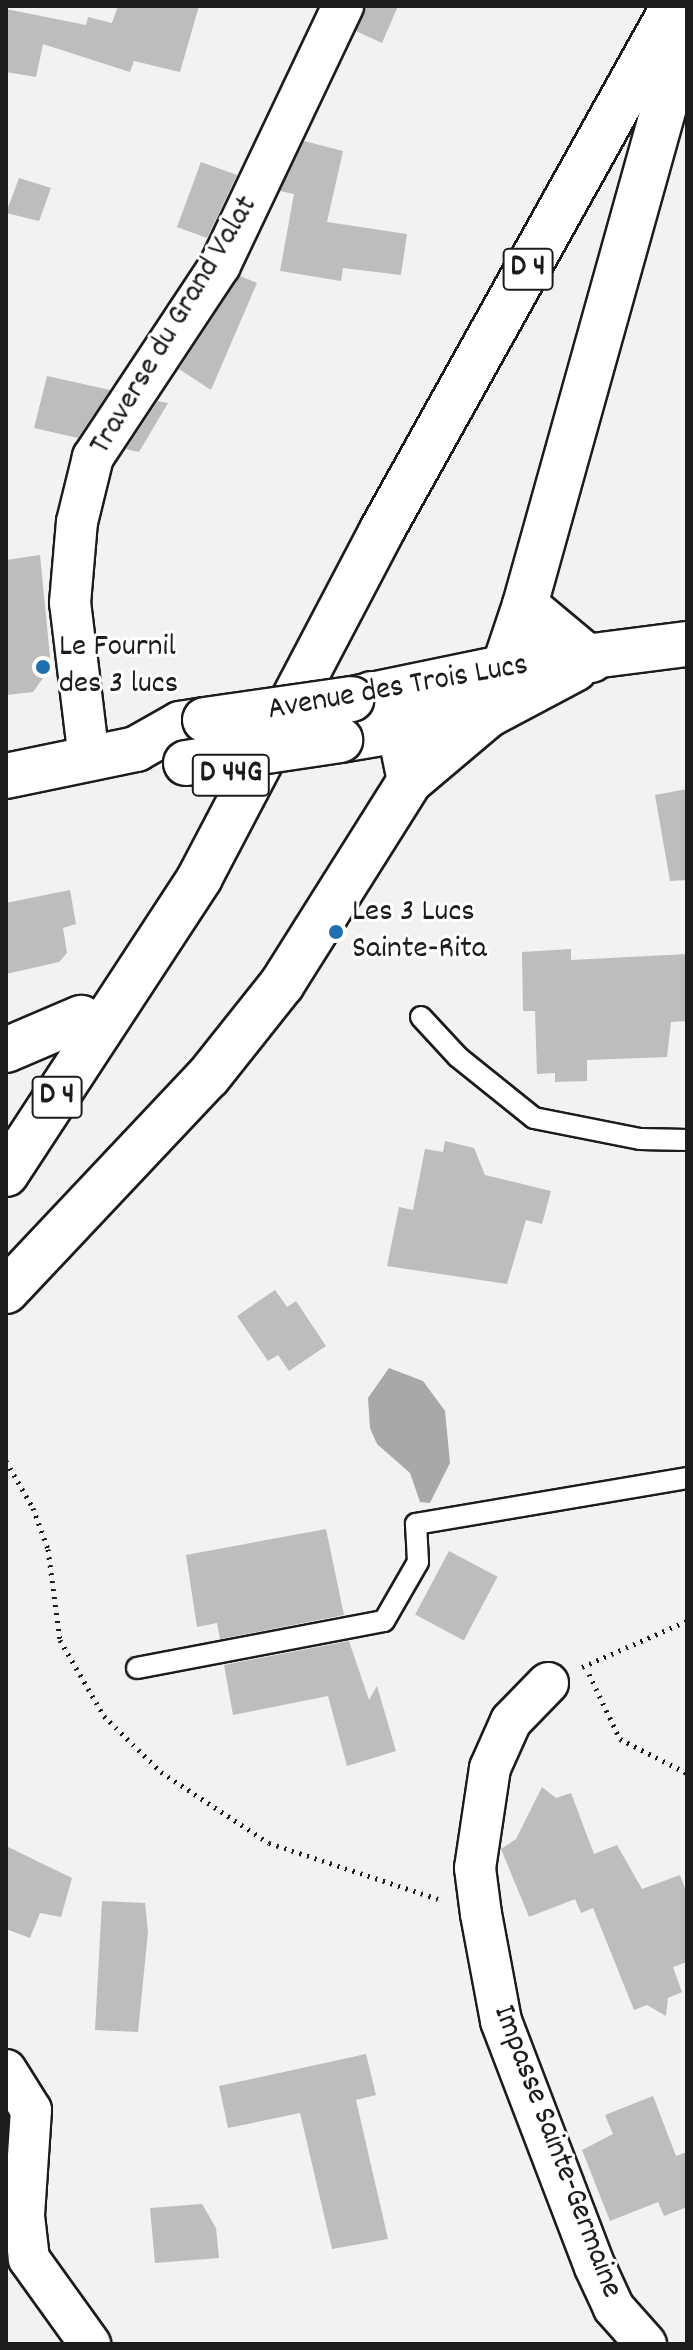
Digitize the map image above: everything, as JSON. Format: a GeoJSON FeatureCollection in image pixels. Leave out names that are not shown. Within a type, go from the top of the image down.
{"type":"FeatureCollection","features":[{"type":"Feature","properties":{"kind":"main road","name":"D 4"},"geometry":{"type":"LineString","coordinates":[[6,1174],[200,877],[381,532],[674,6]]}},
{"type":"Feature","properties":{"kind":"main road"},"geometry":{"type":"LineString","coordinates":[[6,1291],[158,1133],[282,984],[410,781],[488,715],[507,667],[525,605],[680,50],[686,6]]}},
{"type":"Feature","properties":{"kind":"main road","name":"D 44G"},"geometry":{"type":"LineString","coordinates":[[6,1128],[81,1018],[381,532]]}},
{"type":"Feature","properties":{"kind":"main road"},"geometry":{"type":"LineString","coordinates":[[525,605],[591,660]]}},
{"type":"Feature","properties":{"kind":"main road","name":"Avenue des Trois Lucs"},"geometry":{"type":"LineString","coordinates":[[136,749],[180,724],[362,696],[507,667],[591,660],[687,644]]}},
{"type":"Feature","properties":{"kind":"main road","name":"Avenue des Trois Lucs"},"geometry":{"type":"LineString","coordinates":[[136,749],[186,763],[488,715],[591,660]]}},
{"type":"Feature","properties":{"kind":"main road"},"geometry":{"type":"LineString","coordinates":[[362,696],[399,728],[410,781]]}},
{"type":"Feature","properties":{"kind":"main road"},"geometry":{"type":"LineString","coordinates":[[6,776],[136,749]]}},
{"type":"Feature","properties":{"kind":"main road"},"geometry":{"type":"LineString","coordinates":[[6,1050],[81,1018]]}},
{"type":"Feature","properties":{"kind":"street","name":"Traverse du Grand Valat"},"geometry":{"type":"LineString","coordinates":[[89,759],[70,603],[77,522],[93,457],[220,265],[343,6]]}},
{"type":"Feature","properties":{"kind":"street","name":"Impasse Sainte-Germaine"},"geometry":{"type":"LineString","coordinates":[[548,1683],[511,1721],[490,1768],[475,1868],[481,1914],[501,2021],[584,2238],[614,2308],[646,2344]]}},
{"type":"Feature","properties":{"kind":"street"},"geometry":{"type":"LineString","coordinates":[[6,2070],[31,2110],[24,2216],[29,2259],[90,2344]]}},
{"type":"Feature","properties":{"kind":"lane"},"geometry":{"type":"LineString","coordinates":[[421,1017],[458,1057],[534,1118],[640,1139],[687,1140]]}},
{"type":"Feature","properties":{"kind":"lane"},"geometry":{"type":"LineString","coordinates":[[137,1668],[384,1621],[418,1562],[416,1524],[687,1478]]}},
{"type":"Feature","properties":{"kind":"path"},"geometry":{"type":"LineString","coordinates":[[6,1461],[33,1508],[48,1549],[60,1640],[104,1716],[161,1772],[269,1843],[481,1914]]}},
{"type":"Feature","properties":{"kind":"path"},"geometry":{"type":"LineString","coordinates":[[687,1621],[587,1665],[602,1711],[620,1739],[687,1773]]}},
{"type":"Feature","properties":{"kind":"shaded area"},"geometry":{"type":"Polygon","coordinates":[[[389,1368],[423,1381],[445,1411],[450,1463],[430,1503],[420,1502],[410,1473],[377,1444],[370,1428],[368,1398],[389,1368]]]}},
{"type":"Feature","properties":{"kind":"building"},"geometry":{"type":"Polygon","coordinates":[[[118,6],[199,6],[180,72],[134,61],[130,72],[43,44],[36,77],[6,72],[6,9],[86,25],[88,17],[112,23],[118,6]]]}},
{"type":"Feature","properties":{"kind":"building"},"geometry":{"type":"Polygon","coordinates":[[[366,6],[398,6],[382,43],[356,31],[366,6]]]}},
{"type":"Feature","properties":{"kind":"building"},"geometry":{"type":"Polygon","coordinates":[[[304,141],[343,151],[327,222],[407,234],[401,275],[343,268],[341,281],[280,271],[294,194],[280,191],[304,141]]]}},
{"type":"Feature","properties":{"kind":"building"},"geometry":{"type":"Polygon","coordinates":[[[201,162],[237,175],[207,238],[177,227],[201,162]]]}},
{"type":"Feature","properties":{"kind":"building"},"geometry":{"type":"Polygon","coordinates":[[[19,178],[51,188],[39,221],[6,213],[19,178]]]}},
{"type":"Feature","properties":{"kind":"building"},"geometry":{"type":"Polygon","coordinates":[[[240,276],[257,283],[211,390],[179,369],[240,276]]]}},
{"type":"Feature","properties":{"kind":"building"},"geometry":{"type":"Polygon","coordinates":[[[47,376],[110,390],[78,438],[34,428],[47,376]]]}},
{"type":"Feature","properties":{"kind":"building"},"geometry":{"type":"Polygon","coordinates":[[[158,401],[168,403],[139,452],[126,449],[158,401]]]}},
{"type":"Feature","properties":{"kind":"building"},"geometry":{"type":"Polygon","coordinates":[[[40,555],[51,667],[33,692],[6,695],[6,560],[40,555]]]}},
{"type":"Feature","properties":{"kind":"building"},"geometry":{"type":"Polygon","coordinates":[[[687,789],[687,880],[670,881],[655,795],[687,789]]]}},
{"type":"Feature","properties":{"kind":"building"},"geometry":{"type":"Polygon","coordinates":[[[70,890],[76,924],[63,928],[67,953],[59,962],[6,974],[6,903],[70,890]]]}},
{"type":"Feature","properties":{"kind":"building"},"geometry":{"type":"Polygon","coordinates":[[[571,949],[571,960],[687,954],[687,1021],[671,1022],[667,1057],[587,1060],[587,1081],[555,1082],[555,1073],[537,1074],[535,1011],[523,1011],[522,952],[571,949]]]}},
{"type":"Feature","properties":{"kind":"building"},"geometry":{"type":"Polygon","coordinates":[[[445,1141],[474,1148],[485,1175],[551,1191],[542,1224],[526,1220],[507,1284],[387,1266],[399,1207],[413,1210],[425,1149],[443,1152],[445,1141]]]}},
{"type":"Feature","properties":{"kind":"building"},"geometry":{"type":"Polygon","coordinates":[[[275,1290],[287,1307],[296,1301],[326,1346],[289,1371],[278,1355],[268,1361],[237,1316],[275,1290]]]}},
{"type":"Feature","properties":{"kind":"building"},"geometry":{"type":"Polygon","coordinates":[[[326,1529],[344,1615],[220,1639],[217,1623],[197,1627],[186,1555],[326,1529]]]}},
{"type":"Feature","properties":{"kind":"building"},"geometry":{"type":"Polygon","coordinates":[[[449,1551],[498,1577],[464,1640],[415,1615],[449,1551]]]}},
{"type":"Feature","properties":{"kind":"building"},"geometry":{"type":"Polygon","coordinates":[[[349,1641],[369,1700],[377,1686],[396,1751],[347,1766],[328,1696],[233,1715],[224,1665],[349,1641]]]}},
{"type":"Feature","properties":{"kind":"building"},"geometry":{"type":"Polygon","coordinates":[[[542,1787],[556,1798],[571,1793],[594,1854],[617,1845],[642,1889],[680,1875],[687,1894],[687,1962],[673,1967],[682,1992],[668,1998],[666,2016],[647,2005],[634,2010],[593,1908],[581,1913],[575,1899],[529,1917],[501,1849],[516,1839],[542,1787]]]}},
{"type":"Feature","properties":{"kind":"building"},"geometry":{"type":"Polygon","coordinates":[[[6,1846],[72,1878],[61,1917],[40,1913],[30,1938],[6,1929],[6,1846]]]}},
{"type":"Feature","properties":{"kind":"building"},"geometry":{"type":"Polygon","coordinates":[[[102,1901],[145,1903],[148,1932],[138,2032],[95,2030],[102,1901]]]}},
{"type":"Feature","properties":{"kind":"building"},"geometry":{"type":"Polygon","coordinates":[[[366,2054],[376,2095],[356,2100],[388,2239],[332,2249],[300,2113],[228,2128],[219,2086],[366,2054]]]}},
{"type":"Feature","properties":{"kind":"building"},"geometry":{"type":"Polygon","coordinates":[[[653,2096],[676,2156],[687,2152],[687,2207],[664,2216],[658,2202],[610,2221],[582,2150],[613,2134],[605,2115],[653,2096]]]}},
{"type":"Feature","properties":{"kind":"building"},"geometry":{"type":"Polygon","coordinates":[[[202,2204],[216,2228],[219,2258],[155,2263],[150,2208],[202,2204]]]}},
{"type":"Feature","properties":{"kind":"place","name":"Le Fournil des 3 lucs"},"geometry":{"type":"Point","coordinates":[43,667]}},
{"type":"Feature","properties":{"kind":"place","name":"Les 3 Lucs Sainte-Rita"},"geometry":{"type":"Point","coordinates":[336,932]}}]}
